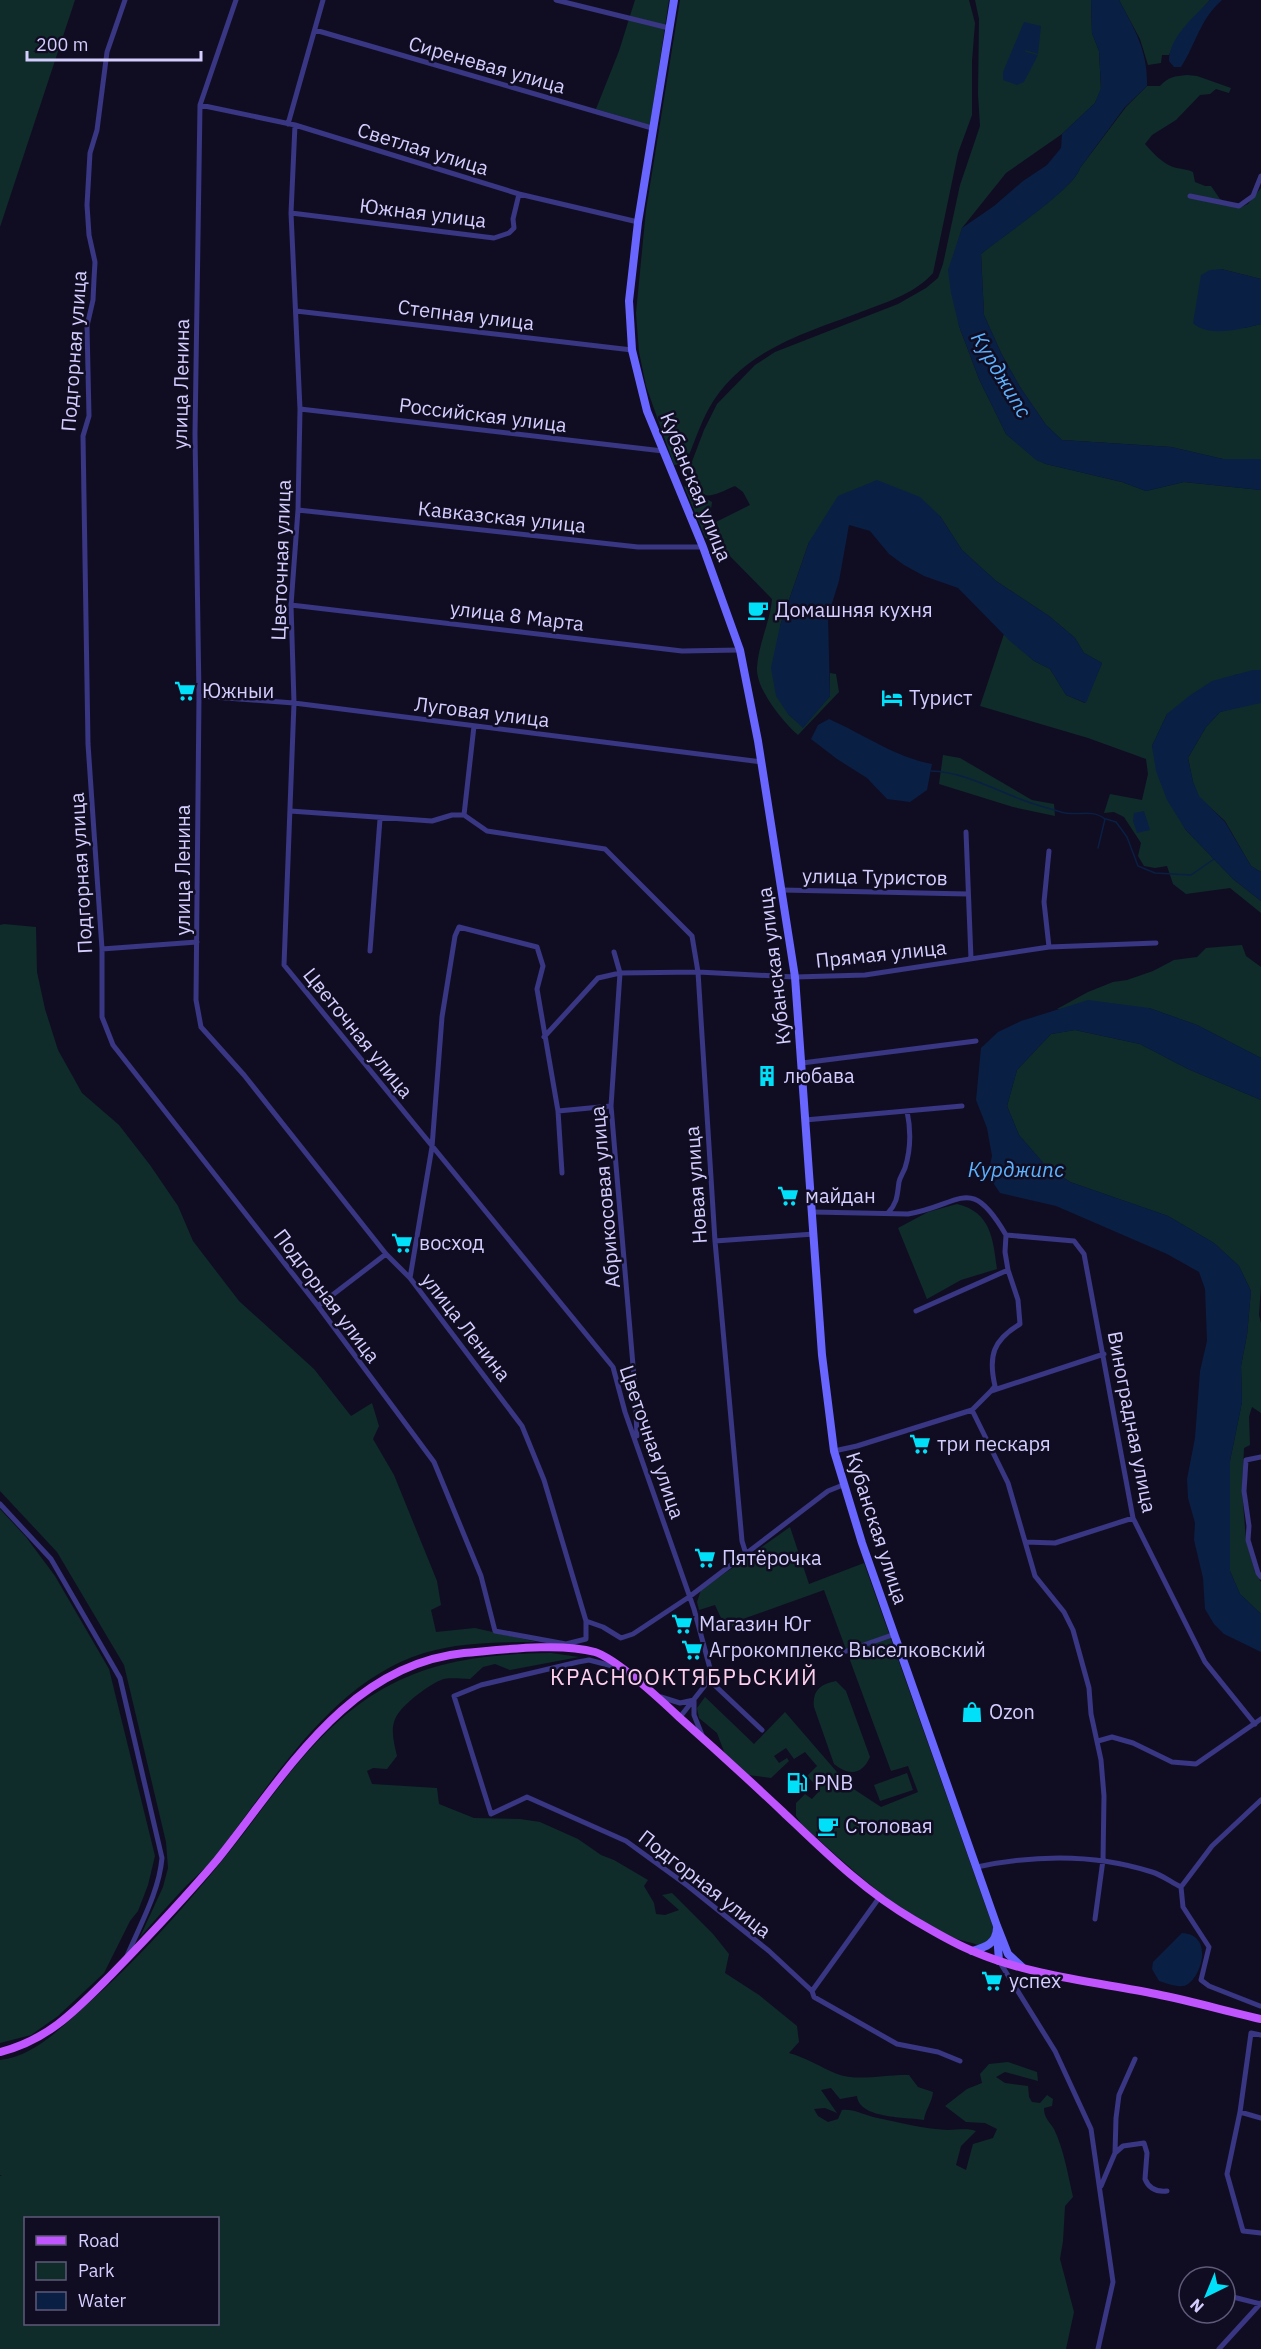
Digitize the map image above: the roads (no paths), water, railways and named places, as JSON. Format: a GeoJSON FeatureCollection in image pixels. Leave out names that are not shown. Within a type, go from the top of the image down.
{"type":"FeatureCollection","features":[{"type":"Feature","properties":{"kind":"main road","name":"Кубанская улица"},"geometry":{"type":"LineString","coordinates":[[674,0],[638,222],[629,301],[632,350],[647,411],[704,547],[740,650],[762,762],[795,977],[822,1355],[834,1451],[861,1543],[997,1926]]}},
{"type":"Feature","properties":{"kind":"main road"},"geometry":{"type":"LineString","coordinates":[[0,2052],[35,2040],[52,2029],[124,1961],[217,1859],[315,1735],[339,1713],[385,1679],[404,1669],[448,1655],[496,1650],[564,1648],[593,1652],[606,1657],[652,1692],[823,1850],[879,1898],[913,1920],[972,1951],[1023,1968],[1187,2000],[1258,2018]]}},
{"type":"Feature","properties":{"kind":"main road"},"geometry":{"type":"LineString","coordinates":[[972,1951],[984,1948],[991,1943],[996,1935],[997,1926]]}},
{"type":"Feature","properties":{"kind":"main road"},"geometry":{"type":"LineString","coordinates":[[997,1926],[999,1961]]}},
{"type":"Feature","properties":{"kind":"main road"},"geometry":{"type":"LineString","coordinates":[[997,1926],[1008,1953],[1023,1968]]}},
{"type":"Feature","properties":{"kind":"street","name":"Подгорная улица"},"geometry":{"type":"LineString","coordinates":[[125,0],[107,51],[97,130],[90,153],[87,205],[89,235],[95,262],[93,300],[86,339],[89,363],[87,388],[89,416],[83,436],[86,670],[88,744],[102,949],[102,1017],[113,1045],[318,1306],[434,1462],[481,1576],[495,1631],[566,1644],[586,1639],[586,1622]]}},
{"type":"Feature","properties":{"kind":"street","name":"улица Ленина"},"geometry":{"type":"LineString","coordinates":[[236,0],[200,105],[195,434],[199,696],[196,1000],[201,1027],[244,1075],[386,1254],[410,1278],[522,1426],[544,1480],[586,1622]]}},
{"type":"Feature","properties":{"kind":"street","name":"Цветочная улица"},"geometry":{"type":"LineString","coordinates":[[323,0],[292,124],[291,213],[300,409],[298,510],[291,605],[294,703],[284,965],[613,1367],[625,1412],[637,1441],[689,1596],[711,1672],[708,1678]]}},
{"type":"Feature","properties":{"kind":"street"},"geometry":{"type":"LineString","coordinates":[[556,0],[669,28]]}},
{"type":"Feature","properties":{"kind":"street","name":"Сиреневая улица"},"geometry":{"type":"LineString","coordinates":[[315,30],[652,128]]}},
{"type":"Feature","properties":{"kind":"street","name":"Светлая улица"},"geometry":{"type":"LineString","coordinates":[[200,105],[292,124],[519,194],[638,222]]}},
{"type":"Feature","properties":{"kind":"street"},"geometry":{"type":"LineString","coordinates":[[1190,196],[1239,206],[1253,196],[1261,176]]}},
{"type":"Feature","properties":{"kind":"street","name":"Южная улица"},"geometry":{"type":"LineString","coordinates":[[291,213],[494,238],[514,228],[513,219],[519,194]]}},
{"type":"Feature","properties":{"kind":"street","name":"Степная улица"},"geometry":{"type":"LineString","coordinates":[[296,311],[632,350]]}},
{"type":"Feature","properties":{"kind":"street","name":"Российская улица"},"geometry":{"type":"LineString","coordinates":[[300,409],[663,451]]}},
{"type":"Feature","properties":{"kind":"street","name":"Кавказская улица"},"geometry":{"type":"LineString","coordinates":[[298,510],[638,547],[704,547]]}},
{"type":"Feature","properties":{"kind":"street","name":"улица 8 Марта"},"geometry":{"type":"LineString","coordinates":[[291,605],[682,651],[740,650]]}},
{"type":"Feature","properties":{"kind":"street","name":"Луговая улица"},"geometry":{"type":"LineString","coordinates":[[199,696],[294,703],[762,762]]}},
{"type":"Feature","properties":{"kind":"street"},"geometry":{"type":"LineString","coordinates":[[290,812],[432,822],[452,815],[464,815],[474,726]]}},
{"type":"Feature","properties":{"kind":"street","name":"Новая улица"},"geometry":{"type":"LineString","coordinates":[[464,815],[487,831],[605,849],[692,936],[698,972],[715,1241],[742,1541],[746,1554]]}},
{"type":"Feature","properties":{"kind":"street"},"geometry":{"type":"LineString","coordinates":[[370,951],[380,819]]}},
{"type":"Feature","properties":{"kind":"street","name":"Прямая улица"},"geometry":{"type":"LineString","coordinates":[[966,832],[971,959]]}},
{"type":"Feature","properties":{"kind":"street"},"geometry":{"type":"LineString","coordinates":[[1049,851],[1044,902],[1049,947]]}},
{"type":"Feature","properties":{"kind":"street","name":"улица Туристов"},"geometry":{"type":"LineString","coordinates":[[782,890],[968,894]]}},
{"type":"Feature","properties":{"kind":"street"},"geometry":{"type":"LineString","coordinates":[[410,1278],[432,1147],[442,1017],[454,936],[459,927],[537,947],[543,966],[537,989],[558,1111],[562,1173]]}},
{"type":"Feature","properties":{"kind":"street"},"geometry":{"type":"LineString","coordinates":[[102,949],[197,942]]}},
{"type":"Feature","properties":{"kind":"street","name":"Прямая улица"},"geometry":{"type":"LineString","coordinates":[[620,973],[698,972],[795,977],[865,975],[1049,947],[1156,943]]}},
{"type":"Feature","properties":{"kind":"street","name":"Абрикосовая улица"},"geometry":{"type":"LineString","coordinates":[[614,952],[620,973],[611,1106],[633,1354],[637,1441]]}},
{"type":"Feature","properties":{"kind":"street"},"geometry":{"type":"LineString","coordinates":[[544,1037],[598,978],[620,973]]}},
{"type":"Feature","properties":{"kind":"street"},"geometry":{"type":"LineString","coordinates":[[802,1063],[975,1041]]}},
{"type":"Feature","properties":{"kind":"street"},"geometry":{"type":"LineString","coordinates":[[558,1111],[611,1106]]}},
{"type":"Feature","properties":{"kind":"street"},"geometry":{"type":"LineString","coordinates":[[805,1120],[962,1106]]}},
{"type":"Feature","properties":{"kind":"street"},"geometry":{"type":"LineString","coordinates":[[888,1213],[895,1205],[899,1181],[907,1157],[910,1128],[907,1111]]}},
{"type":"Feature","properties":{"kind":"street"},"geometry":{"type":"LineString","coordinates":[[813,1212],[908,1214],[960,1197],[972,1197],[993,1213],[1006,1235],[1005,1252],[1008,1270],[1018,1300],[1020,1324],[1006,1332],[995,1347],[991,1360],[995,1386],[972,1410],[834,1451]]}},
{"type":"Feature","properties":{"kind":"street"},"geometry":{"type":"LineString","coordinates":[[715,1241],[814,1234]]}},
{"type":"Feature","properties":{"kind":"street","name":"Виноградная улица"},"geometry":{"type":"LineString","coordinates":[[1006,1235],[1074,1241],[1084,1254],[1133,1518],[1205,1662],[1255,1724]]}},
{"type":"Feature","properties":{"kind":"street"},"geometry":{"type":"LineString","coordinates":[[318,1306],[386,1254]]}},
{"type":"Feature","properties":{"kind":"street"},"geometry":{"type":"LineString","coordinates":[[916,1311],[1008,1270]]}},
{"type":"Feature","properties":{"kind":"street"},"geometry":{"type":"LineString","coordinates":[[991,1391],[1104,1354]]}},
{"type":"Feature","properties":{"kind":"street"},"geometry":{"type":"LineString","coordinates":[[972,1410],[1008,1483],[1035,1576],[1064,1612],[1073,1630],[1089,1688],[1104,1796],[1103,1860],[1095,1919]]}},
{"type":"Feature","properties":{"kind":"street"},"geometry":{"type":"LineString","coordinates":[[1261,1457],[1246,1460],[1244,1491],[1249,1526],[1248,1540],[1261,1577]]}},
{"type":"Feature","properties":{"kind":"street"},"geometry":{"type":"LineString","coordinates":[[586,1622],[603,1627],[621,1638],[633,1634],[689,1596],[828,1491],[843,1485]]}},
{"type":"Feature","properties":{"kind":"street"},"geometry":{"type":"LineString","coordinates":[[0,1504],[51,1559],[112,1660],[124,1689],[162,1858],[153,1894],[124,1961]]}},
{"type":"Feature","properties":{"kind":"street"},"geometry":{"type":"LineString","coordinates":[[1025,1542],[1055,1543],[1133,1518]]}},
{"type":"Feature","properties":{"kind":"street"},"geometry":{"type":"LineString","coordinates":[[835,1655],[895,1634]]}},
{"type":"Feature","properties":{"kind":"street","name":"Подгорная улица"},"geometry":{"type":"LineString","coordinates":[[620,1668],[589,1660],[481,1685],[454,1696],[491,1814],[526,1797],[626,1841],[688,1886],[769,1951],[812,1991],[814,1997],[897,2044],[938,2052],[960,2061]]}},
{"type":"Feature","properties":{"kind":"street"},"geometry":{"type":"LineString","coordinates":[[680,1717],[708,1678],[762,1730]]}},
{"type":"Feature","properties":{"kind":"street"},"geometry":{"type":"LineString","coordinates":[[652,1692],[664,1699],[680,1703],[694,1700]]}},
{"type":"Feature","properties":{"kind":"street"},"geometry":{"type":"LineString","coordinates":[[694,1700],[695,1722],[705,1740]]}},
{"type":"Feature","properties":{"kind":"street"},"geometry":{"type":"LineString","coordinates":[[1098,1741],[1112,1737],[1133,1743],[1172,1762],[1196,1764],[1261,1719]]}},
{"type":"Feature","properties":{"kind":"street"},"geometry":{"type":"LineString","coordinates":[[1258,2018],[1260,2004],[1209,1986],[1201,1980],[1209,1947],[1183,1907],[1181,1887],[1212,1846],[1261,1800]]}},
{"type":"Feature","properties":{"kind":"street"},"geometry":{"type":"LineString","coordinates":[[977,1867],[1056,1858],[1103,1860],[1154,1872],[1181,1887]]}},
{"type":"Feature","properties":{"kind":"street"},"geometry":{"type":"LineString","coordinates":[[812,1991],[879,1898]]}},
{"type":"Feature","properties":{"kind":"street"},"geometry":{"type":"LineString","coordinates":[[999,1961],[1055,2051],[1091,2129],[1113,2282],[1098,2349]]}},
{"type":"Feature","properties":{"kind":"street"},"geometry":{"type":"LineString","coordinates":[[1261,2035],[1251,2033],[1240,2112],[1227,2174],[1243,2231],[1261,2233]]}},
{"type":"Feature","properties":{"kind":"street"},"geometry":{"type":"LineString","coordinates":[[1100,2188],[1115,2153],[1117,2104],[1136,2059]]}},
{"type":"Feature","properties":{"kind":"street"},"geometry":{"type":"LineString","coordinates":[[1240,2112],[1261,2118]]}},
{"type":"Feature","properties":{"kind":"street"},"geometry":{"type":"LineString","coordinates":[[1115,2153],[1123,2146],[1144,2143],[1147,2153],[1145,2179],[1152,2188],[1159,2192],[1167,2190]]}},
{"type":"Feature","properties":{"kind":"street"},"geometry":{"type":"LineString","coordinates":[[1237,2298],[1261,2303]]}},
{"type":"Feature","properties":{"kind":"street"},"geometry":{"type":"LineString","coordinates":[[1219,2349],[1261,2303]]}},
{"type":"Feature","properties":{"kind":"water","name":"Курджипс"},"geometry":{"type":"Polygon","coordinates":[[[1091,0],[1119,0],[1143,51],[1147,86],[1125,107],[1075,177],[1052,200],[981,254],[984,315],[1020,387],[1046,425],[1062,440],[1171,447],[1223,459],[1261,459],[1261,490],[1184,482],[1146,491],[1122,482],[1036,460],[1006,434],[979,379],[959,326],[948,270],[962,228],[1047,165],[1061,148],[1062,134],[1095,103],[1101,88],[1099,51],[1092,33],[1091,0]]]}},
{"type":"Feature","properties":{"kind":"water"},"geometry":{"type":"Polygon","coordinates":[[[1210,0],[1222,0],[1203,23],[1181,67],[1174,67],[1169,61],[1173,44],[1178,35],[1210,0]]]}},
{"type":"Feature","properties":{"kind":"water"},"geometry":{"type":"Polygon","coordinates":[[[1024,22],[1041,26],[1038,54],[1025,50],[1038,55],[1024,82],[1017,85],[1003,80],[1003,72],[1024,22]]]}},
{"type":"Feature","properties":{"kind":"water"},"geometry":{"type":"Polygon","coordinates":[[[1221,269],[1261,279],[1261,324],[1235,330],[1216,331],[1200,328],[1193,323],[1201,275],[1210,270],[1221,269]]]}},
{"type":"Feature","properties":{"kind":"water"},"geometry":{"type":"Polygon","coordinates":[[[877,480],[920,497],[940,516],[962,550],[996,581],[1049,616],[1075,638],[1084,653],[1102,663],[1086,703],[1066,695],[1050,669],[1034,661],[1011,642],[958,588],[924,576],[904,565],[889,554],[870,531],[849,525],[839,581],[828,616],[830,696],[803,728],[788,714],[776,696],[771,668],[780,626],[809,542],[838,496],[877,480]]]}},
{"type":"Feature","properties":{"kind":"water"},"geometry":{"type":"Polygon","coordinates":[[[1261,670],[1261,703],[1220,712],[1206,727],[1188,758],[1193,782],[1199,796],[1225,822],[1251,866],[1261,872],[1261,901],[1233,879],[1185,829],[1167,800],[1156,771],[1152,746],[1167,714],[1189,696],[1212,681],[1261,670]]]}},
{"type":"Feature","properties":{"kind":"water"},"geometry":{"type":"Polygon","coordinates":[[[829,719],[892,751],[932,764],[927,790],[910,802],[887,799],[867,778],[811,739],[818,725],[829,719]]]}},
{"type":"Feature","properties":{"kind":"water"},"geometry":{"type":"Polygon","coordinates":[[[1144,811],[1150,830],[1137,833],[1133,821],[1134,813],[1144,811]]]}},
{"type":"Feature","properties":{"kind":"water","name":"Курджипс"},"geometry":{"type":"Polygon","coordinates":[[[1088,1000],[1149,1008],[1197,1025],[1261,1058],[1261,1100],[1188,1069],[1140,1044],[1075,1030],[1051,1034],[1017,1070],[1007,1106],[1019,1135],[1045,1165],[1070,1182],[1168,1216],[1214,1243],[1239,1266],[1251,1291],[1247,1335],[1241,1366],[1242,1402],[1230,1461],[1230,1571],[1240,1594],[1261,1614],[1261,1652],[1224,1634],[1214,1624],[1205,1609],[1203,1578],[1194,1540],[1195,1523],[1188,1498],[1187,1479],[1195,1438],[1200,1371],[1207,1341],[1205,1289],[1199,1272],[1167,1254],[1056,1206],[1000,1193],[988,1175],[992,1156],[987,1128],[976,1100],[981,1048],[998,1032],[1021,1021],[1088,1000]]]}},
{"type":"Feature","properties":{"kind":"water"},"geometry":{"type":"Polygon","coordinates":[[[1182,1933],[1193,1936],[1199,1942],[1202,1960],[1199,1969],[1195,1977],[1183,1986],[1159,1981],[1152,1969],[1153,1962],[1182,1933]]]}},
{"type":"Feature","properties":{"kind":"waterway"},"geometry":{"type":"LineString","coordinates":[[931,771],[966,777],[1025,801],[1061,812],[1089,813],[1100,816],[1105,819],[1098,848]]}},
{"type":"Feature","properties":{"kind":"waterway"},"geometry":{"type":"LineString","coordinates":[[1106,819],[1116,822],[1127,837],[1138,866],[1155,873],[1191,875],[1214,859]]}},
{"type":"Feature","properties":{"kind":"place","name":"Домашняя кухня"},"geometry":{"type":"Point","coordinates":[758,610]}},
{"type":"Feature","properties":{"kind":"place","name":"Южныи"},"geometry":{"type":"Point","coordinates":[185,691]}},
{"type":"Feature","properties":{"kind":"place","name":"Турист"},"geometry":{"type":"Point","coordinates":[892,698]}},
{"type":"Feature","properties":{"kind":"place","name":"любава"},"geometry":{"type":"Point","coordinates":[767,1076]}},
{"type":"Feature","properties":{"kind":"place","name":"майдан"},"geometry":{"type":"Point","coordinates":[788,1196]}},
{"type":"Feature","properties":{"kind":"place","name":"восход"},"geometry":{"type":"Point","coordinates":[402,1243]}},
{"type":"Feature","properties":{"kind":"place","name":"три пескаря"},"geometry":{"type":"Point","coordinates":[920,1444]}},
{"type":"Feature","properties":{"kind":"place","name":"Пятёрочка"},"geometry":{"type":"Point","coordinates":[705,1558]}},
{"type":"Feature","properties":{"kind":"place","name":"Магазин Юг"},"geometry":{"type":"Point","coordinates":[682,1624]}},
{"type":"Feature","properties":{"kind":"place","name":"Агрокомплекс Выселковский"},"geometry":{"type":"Point","coordinates":[692,1650]}},
{"type":"Feature","properties":{"kind":"place","name":"Ozon"},"geometry":{"type":"Point","coordinates":[972,1712]}},
{"type":"Feature","properties":{"kind":"place","name":"PNB"},"geometry":{"type":"Point","coordinates":[797,1783]}},
{"type":"Feature","properties":{"kind":"place","name":"Столовая"},"geometry":{"type":"Point","coordinates":[828,1826]}},
{"type":"Feature","properties":{"kind":"place","name":"успех"},"geometry":{"type":"Point","coordinates":[992,1981]}},
{"type":"Feature","properties":{"kind":"district","name":"КРАСНООКТЯБРЬСКИЙ"},"geometry":{"type":"Point","coordinates":[684,1677]}}]}
